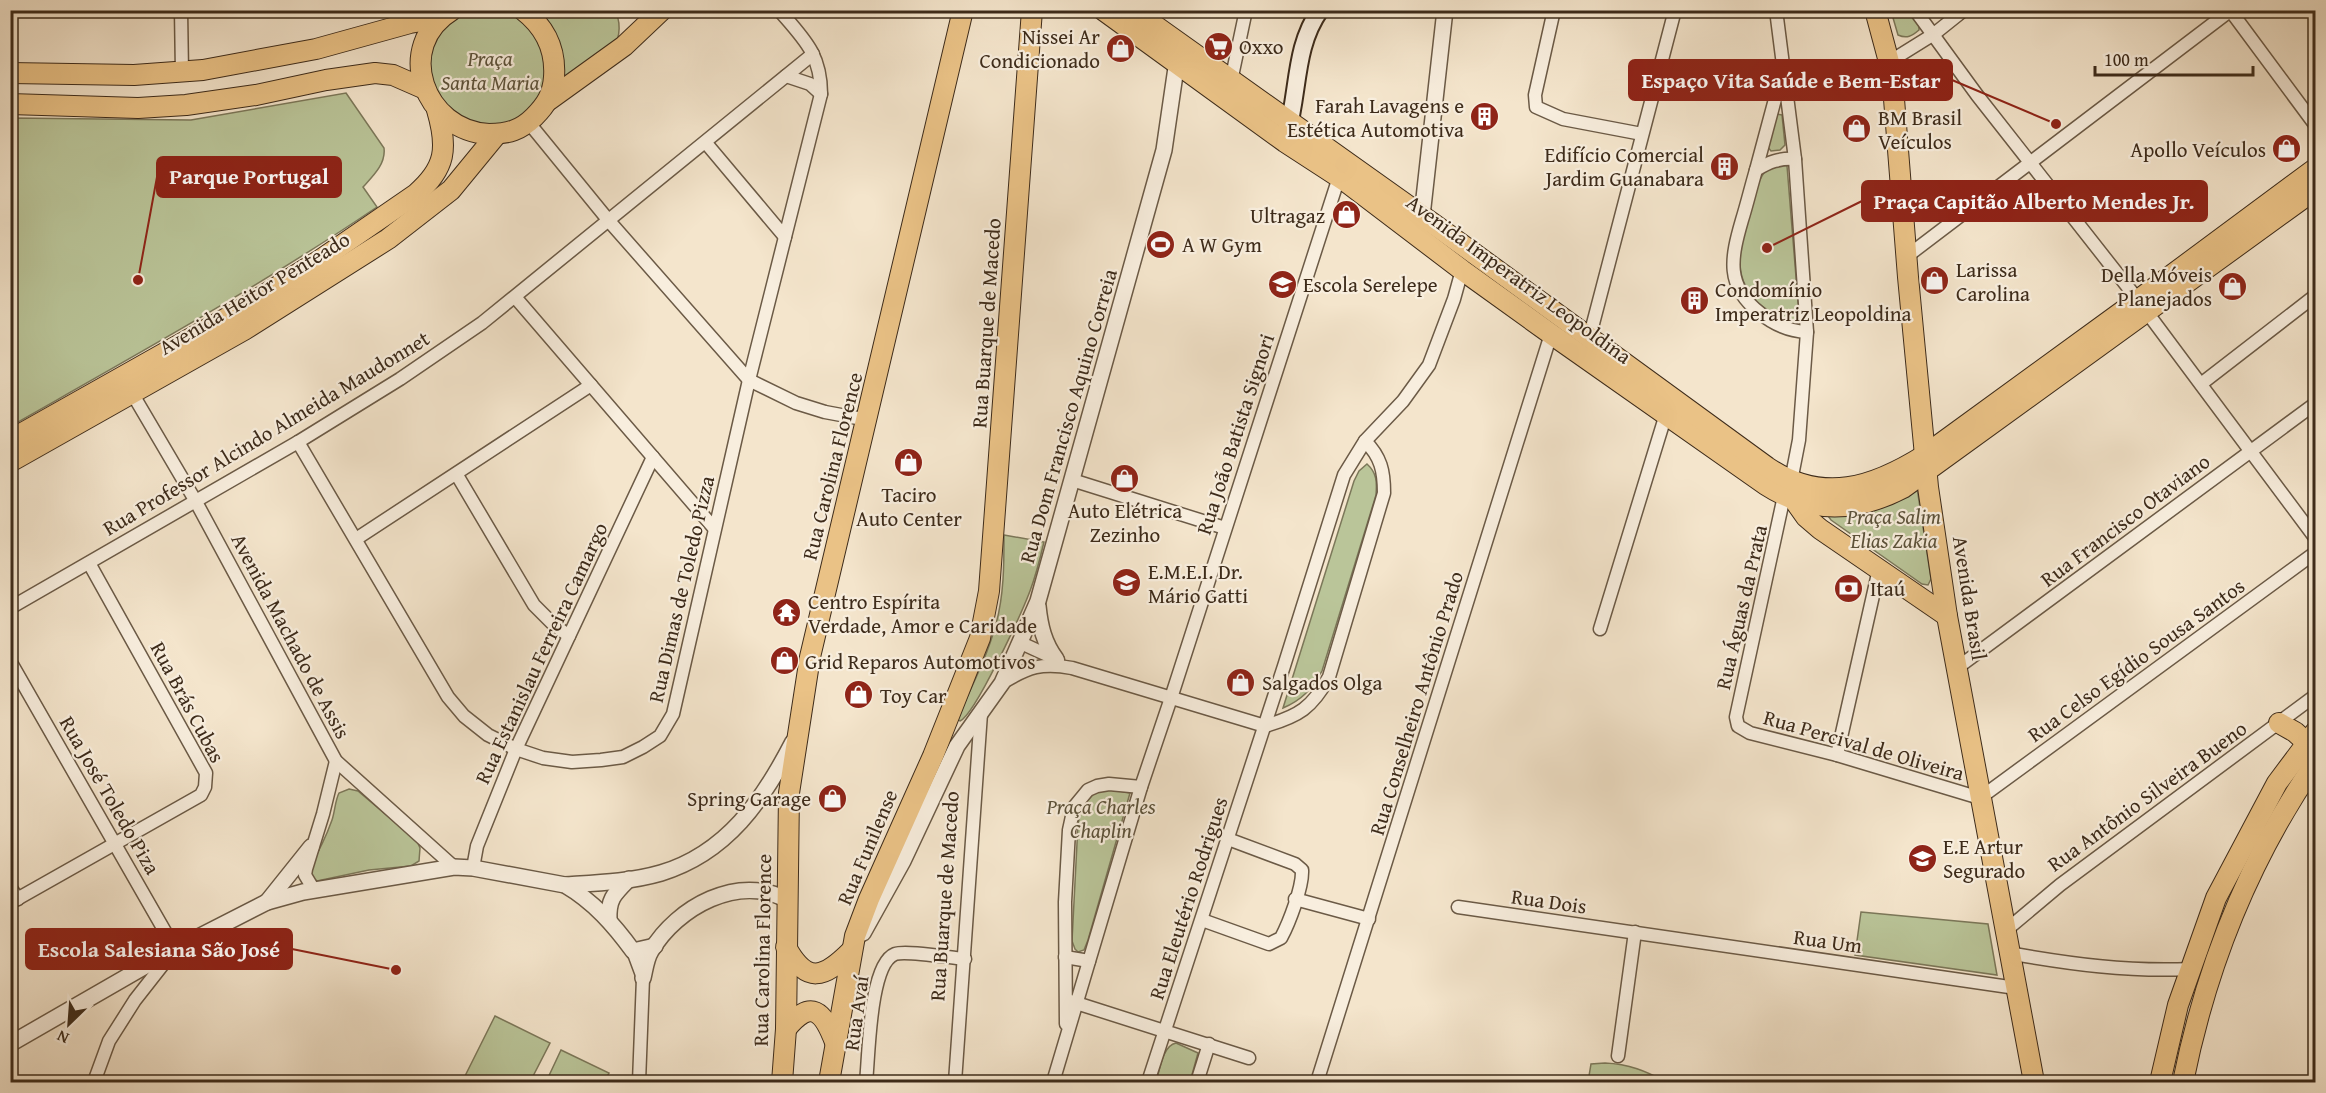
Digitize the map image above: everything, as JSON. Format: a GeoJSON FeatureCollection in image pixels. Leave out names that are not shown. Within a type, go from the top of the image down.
{"type":"FeatureCollection","features":[{"type":"Feature","properties":{"kind":"main road"},"geometry":{"type":"LineString","coordinates":[[523,10],[545,32],[552,47],[555,64],[554,81],[549,100]]}},
{"type":"Feature","properties":{"kind":"main road"},"geometry":{"type":"LineString","coordinates":[[446,14],[428,37],[421,59],[421,74],[425,89],[437,110],[460,128],[474,133],[497,134],[517,130],[528,123],[549,100],[624,46],[662,10]]}},
{"type":"Feature","properties":{"kind":"main road","name":"Rua Buarque de Macedo"},"geometry":{"type":"LineString","coordinates":[[980,638],[989,591],[994,542],[1032,10]]}},
{"type":"Feature","properties":{"kind":"main road","name":"Avenida Imperatriz Leopoldina"},"geometry":{"type":"LineString","coordinates":[[1104,10],[1285,142],[1339,177],[1551,334],[1666,414],[1790,492],[1854,487],[1926,463]]}},
{"type":"Feature","properties":{"kind":"main road"},"geometry":{"type":"LineString","coordinates":[[1285,142],[1302,46],[1320,10]]}},
{"type":"Feature","properties":{"kind":"main road","name":"Avenida Brasil"},"geometry":{"type":"LineString","coordinates":[[1875,10],[1889,62],[1926,463],[1947,616],[2004,932],[2034,1083]]}},
{"type":"Feature","properties":{"kind":"main road","name":"Avenida Imperatriz Leopoldina"},"geometry":{"type":"LineString","coordinates":[[1141,13],[1231,81],[1422,216],[1767,467],[1802,503],[1859,505],[1887,496],[1926,463]]}},
{"type":"Feature","properties":{"kind":"main road"},"geometry":{"type":"LineString","coordinates":[[10,73],[124,75],[182,73],[299,53],[446,14]]}},
{"type":"Feature","properties":{"kind":"main road","name":"Rua Carolina Florence"},"geometry":{"type":"LineString","coordinates":[[782,1083],[786,1029],[789,793],[810,657],[868,420],[959,15]]}},
{"type":"Feature","properties":{"kind":"main road"},"geometry":{"type":"LineString","coordinates":[[10,104],[138,108],[186,105],[256,95],[375,72],[393,75],[425,89]]}},
{"type":"Feature","properties":{"kind":"main road","name":"Avenida Heitor Penteado"},"geometry":{"type":"LineString","coordinates":[[10,440],[232,315],[320,260],[416,194],[429,183],[443,158],[444,144],[437,110]]}},
{"type":"Feature","properties":{"kind":"main road","name":"Avenida Heitor Penteado"},"geometry":{"type":"LineString","coordinates":[[10,462],[244,330],[388,239],[451,190],[497,134]]}},
{"type":"Feature","properties":{"kind":"main road"},"geometry":{"type":"LineString","coordinates":[[1926,463],[2142,306],[2316,168]]}},
{"type":"Feature","properties":{"kind":"main road"},"geometry":{"type":"LineString","coordinates":[[1926,463],[1972,421],[2316,189]]}},
{"type":"Feature","properties":{"kind":"main road"},"geometry":{"type":"LineString","coordinates":[[1396,220],[1415,219],[1422,216]]}},
{"type":"Feature","properties":{"kind":"main road"},"geometry":{"type":"LineString","coordinates":[[1919,391],[1925,411],[1943,427],[1955,428],[1972,421]]}},
{"type":"Feature","properties":{"kind":"main road"},"geometry":{"type":"LineString","coordinates":[[1790,492],[1806,517],[1820,529],[1947,616]]}},
{"type":"Feature","properties":{"kind":"main road","name":"Rua Funilense"},"geometry":{"type":"LineString","coordinates":[[830,1083],[835,1042],[852,951],[869,899],[933,756],[980,638]]}},
{"type":"Feature","properties":{"kind":"main road"},"geometry":{"type":"LineString","coordinates":[[2160,1083],[2178,1005],[2216,898],[2277,783],[2312,741],[2278,723]]}},
{"type":"Feature","properties":{"kind":"main road"},"geometry":{"type":"LineString","coordinates":[[2183,1083],[2202,999],[2235,907],[2285,808],[2316,762]]}},
{"type":"Feature","properties":{"kind":"main road"},"geometry":{"type":"LineString","coordinates":[[786,947],[799,967],[815,974],[822,974],[837,965],[852,951]]}},
{"type":"Feature","properties":{"kind":"main road"},"geometry":{"type":"LineString","coordinates":[[786,1029],[797,1016],[810,1011],[815,1012],[828,1024],[835,1042]]}},
{"type":"Feature","properties":{"kind":"street"},"geometry":{"type":"LineString","coordinates":[[180,10],[182,73]]}},
{"type":"Feature","properties":{"kind":"street","name":"Rua Dimas de Toledo Pizza"},"geometry":{"type":"LineString","coordinates":[[298,442],[448,697],[472,722],[489,735],[516,749],[543,758],[572,762],[624,757],[660,736],[673,714],[749,380],[821,94],[820,70],[813,54],[804,39],[779,10]]}},
{"type":"Feature","properties":{"kind":"street"},"geometry":{"type":"LineString","coordinates":[[1231,81],[1246,10]]}},
{"type":"Feature","properties":{"kind":"street"},"geometry":{"type":"LineString","coordinates":[[1422,216],[1445,10]]}},
{"type":"Feature","properties":{"kind":"street"},"geometry":{"type":"LineString","coordinates":[[1554,10],[1535,95],[1536,107],[1563,119],[1642,134]]}},
{"type":"Feature","properties":{"kind":"street"},"geometry":{"type":"LineString","coordinates":[[1589,339],[1675,10]]}},
{"type":"Feature","properties":{"kind":"street","name":"Rua Águas da Prata"},"geometry":{"type":"LineString","coordinates":[[1738,726],[1736,717],[1790,492],[1799,441],[1807,332],[1795,159],[1776,10]]}},
{"type":"Feature","properties":{"kind":"street"},"geometry":{"type":"LineString","coordinates":[[1915,10],[1977,95],[2142,306],[2316,539]]}},
{"type":"Feature","properties":{"kind":"street"},"geometry":{"type":"LineString","coordinates":[[1889,62],[1934,34],[1965,10]]}},
{"type":"Feature","properties":{"kind":"street"},"geometry":{"type":"LineString","coordinates":[[1906,257],[2230,11],[2316,126]]}},
{"type":"Feature","properties":{"kind":"street","name":"Rua Dom Francisco Aquino Correia"},"geometry":{"type":"LineString","coordinates":[[852,951],[895,877],[952,754],[1002,683],[1038,601],[1164,150],[1180,44]]}},
{"type":"Feature","properties":{"kind":"street","name":"Rua Professor Alcindo Almeida Maudonnet"},"geometry":{"type":"LineString","coordinates":[[10,608],[298,442],[400,379],[482,323],[813,54]]}},
{"type":"Feature","properties":{"kind":"street"},"geometry":{"type":"LineString","coordinates":[[1784,66],[1732,253],[1734,274],[1740,293],[1750,305],[1764,317],[1796,331],[1807,332]]}},
{"type":"Feature","properties":{"kind":"street"},"geometry":{"type":"LineString","coordinates":[[786,76],[810,84],[821,94]]}},
{"type":"Feature","properties":{"kind":"street"},"geometry":{"type":"LineString","coordinates":[[528,123],[609,220],[749,380],[796,403],[825,412],[868,420]]}},
{"type":"Feature","properties":{"kind":"street"},"geometry":{"type":"LineString","coordinates":[[706,143],[784,237]]}},
{"type":"Feature","properties":{"kind":"street"},"geometry":{"type":"LineString","coordinates":[[1756,170],[1769,162],[1783,158],[1795,159]]}},
{"type":"Feature","properties":{"kind":"street","name":"Rua João Batista Signori"},"geometry":{"type":"LineString","coordinates":[[1053,1083],[1067,1034],[1070,1001],[1089,961],[1141,787],[1339,177]]}},
{"type":"Feature","properties":{"kind":"street","name":"Rua Eleutério Rodrigues"},"geometry":{"type":"LineString","coordinates":[[1148,1083],[1265,726],[1335,497],[1344,475],[1365,441],[1403,400],[1429,364],[1454,300],[1462,270]]}},
{"type":"Feature","properties":{"kind":"street"},"geometry":{"type":"LineString","coordinates":[[2201,384],[2316,295]]}},
{"type":"Feature","properties":{"kind":"street"},"geometry":{"type":"LineString","coordinates":[[515,297],[714,528]]}},
{"type":"Feature","properties":{"kind":"street","name":"Rua Conselheiro Antônio Prado"},"geometry":{"type":"LineString","coordinates":[[1317,1083],[1551,334]]}},
{"type":"Feature","properties":{"kind":"street"},"geometry":{"type":"LineString","coordinates":[[356,539],[591,385]]}},
{"type":"Feature","properties":{"kind":"street","name":"Avenida Machado de Assis"},"geometry":{"type":"LineString","coordinates":[[132,393],[195,500],[336,761],[454,867]]}},
{"type":"Feature","properties":{"kind":"street","name":"Rua Francisco Otaviano"},"geometry":{"type":"LineString","coordinates":[[1957,668],[2316,403]]}},
{"type":"Feature","properties":{"kind":"street"},"geometry":{"type":"LineString","coordinates":[[1600,629],[1666,414]]}},
{"type":"Feature","properties":{"kind":"street"},"geometry":{"type":"LineString","coordinates":[[1002,683],[1024,670],[1047,664],[1072,668],[1265,726],[1288,720],[1307,709],[1329,677],[1384,493],[1384,475],[1380,460],[1365,441]]}},
{"type":"Feature","properties":{"kind":"street","name":"Rua Estanislau Ferreira Camargo"},"geometry":{"type":"LineString","coordinates":[[473,868],[477,846],[516,749],[653,458]]}},
{"type":"Feature","properties":{"kind":"street"},"geometry":{"type":"LineString","coordinates":[[456,475],[534,605],[569,636]]}},
{"type":"Feature","properties":{"kind":"street"},"geometry":{"type":"LineString","coordinates":[[1072,480],[1225,528]]}},
{"type":"Feature","properties":{"kind":"street","name":"Rua Celso Egídio Sousa Santos"},"geometry":{"type":"LineString","coordinates":[[1980,798],[2316,552]]}},
{"type":"Feature","properties":{"kind":"street","name":"Rua Brás Cubas"},"geometry":{"type":"LineString","coordinates":[[14,901],[201,795],[205,788],[206,773],[89,563]]}},
{"type":"Feature","properties":{"kind":"street"},"geometry":{"type":"LineString","coordinates":[[1837,755],[1879,570]]}},
{"type":"Feature","properties":{"kind":"street"},"geometry":{"type":"LineString","coordinates":[[1038,601],[1040,625],[1050,651],[1056,659]]}},
{"type":"Feature","properties":{"kind":"street"},"geometry":{"type":"LineString","coordinates":[[1020,643],[1072,668]]}},
{"type":"Feature","properties":{"kind":"street","name":"Rua José Toledo Piza"},"geometry":{"type":"LineString","coordinates":[[10,661],[116,842],[175,949]]}},
{"type":"Feature","properties":{"kind":"street","name":"Rua Antônio Silveira Bueno"},"geometry":{"type":"LineString","coordinates":[[2004,932],[2060,885],[2316,695]]}},
{"type":"Feature","properties":{"kind":"street","name":"Rua Buarque de Macedo"},"geometry":{"type":"LineString","coordinates":[[955,1083],[981,713]]}},
{"type":"Feature","properties":{"kind":"street","name":"Rua Percival de Oliveira"},"geometry":{"type":"LineString","coordinates":[[1738,726],[1750,733],[1837,755],[1980,798]]}},
{"type":"Feature","properties":{"kind":"street"},"geometry":{"type":"LineString","coordinates":[[10,1044],[175,949],[267,902],[314,890],[454,867],[473,868],[565,885],[628,879],[660,873],[684,864],[712,850],[758,802],[776,775],[798,731]]}},
{"type":"Feature","properties":{"kind":"street"},"geometry":{"type":"LineString","coordinates":[[314,890],[305,875],[336,761]]}},
{"type":"Feature","properties":{"kind":"street"},"geometry":{"type":"LineString","coordinates":[[1141,787],[1108,784],[1097,786],[1088,790],[1074,807],[1069,830],[1065,902],[1065,957],[1070,1001],[1165,1029],[1249,1058]]}},
{"type":"Feature","properties":{"kind":"street"},"geometry":{"type":"LineString","coordinates":[[1202,920],[1269,944],[1281,938],[1295,899],[1302,874],[1300,867],[1228,839]]}},
{"type":"Feature","properties":{"kind":"street"},"geometry":{"type":"LineString","coordinates":[[267,902],[311,847]]}},
{"type":"Feature","properties":{"kind":"street"},"geometry":{"type":"LineString","coordinates":[[609,920],[608,905],[628,879]]}},
{"type":"Feature","properties":{"kind":"street"},"geometry":{"type":"LineString","coordinates":[[565,885],[578,893],[609,920],[633,951],[643,978]]}},
{"type":"Feature","properties":{"kind":"street"},"geometry":{"type":"LineString","coordinates":[[10,887],[14,901]]}},
{"type":"Feature","properties":{"kind":"street"},"geometry":{"type":"LineString","coordinates":[[639,1083],[643,978],[649,954],[655,946],[670,928],[693,908],[716,897],[746,890],[764,890],[787,900]]}},
{"type":"Feature","properties":{"kind":"street"},"geometry":{"type":"LineString","coordinates":[[1295,899],[1369,919]]}},
{"type":"Feature","properties":{"kind":"street","name":"Rua Dois"},"geometry":{"type":"LineString","coordinates":[[1458,907],[1635,932]]}},
{"type":"Feature","properties":{"kind":"street"},"geometry":{"type":"LineString","coordinates":[[1618,1056],[1635,932]]}},
{"type":"Feature","properties":{"kind":"street","name":"Rua Um"},"geometry":{"type":"LineString","coordinates":[[1635,932],[2016,988]]}},
{"type":"Feature","properties":{"kind":"street"},"geometry":{"type":"LineString","coordinates":[[633,951],[655,946]]}},
{"type":"Feature","properties":{"kind":"street"},"geometry":{"type":"LineString","coordinates":[[94,1083],[109,1041],[135,1000],[175,949]]}},
{"type":"Feature","properties":{"kind":"street","name":"Rua Avaí"},"geometry":{"type":"LineString","coordinates":[[866,1083],[874,995],[882,969],[889,957],[900,953],[965,959]]}},
{"type":"Feature","properties":{"kind":"street"},"geometry":{"type":"LineString","coordinates":[[2008,953],[2102,968],[2147,971],[2191,969]]}},
{"type":"Feature","properties":{"kind":"street"},"geometry":{"type":"LineString","coordinates":[[1065,957],[1089,961]]}},
{"type":"Feature","properties":{"kind":"street"},"geometry":{"type":"LineString","coordinates":[[1197,1083],[1209,1044]]}},
{"type":"Feature","properties":{"kind":"green space","name":"Praça Santa Maria"},"geometry":{"type":"Polygon","coordinates":[[[467,10],[511,10],[521,14],[537,28],[551,65],[540,104],[507,127],[467,125],[436,99],[428,60],[434,40],[445,24],[467,10]]]}},
{"type":"Feature","properties":{"kind":"green space"},"geometry":{"type":"Polygon","coordinates":[[[532,11],[614,11],[619,23],[618,38],[616,43],[602,56],[563,83],[532,11]]]}},
{"type":"Feature","properties":{"kind":"green space"},"geometry":{"type":"Polygon","coordinates":[[[1891,11],[1907,11],[1919,24],[1919,30],[1909,36],[1898,35],[1891,11]]]}},
{"type":"Feature","properties":{"kind":"green space"},"geometry":{"type":"Polygon","coordinates":[[[346,93],[384,148],[381,164],[363,187],[377,207],[242,293],[11,426],[11,118],[191,120],[346,93]]]}},
{"type":"Feature","properties":{"kind":"green space"},"geometry":{"type":"Polygon","coordinates":[[[1777,114],[1782,115],[1785,145],[1780,150],[1771,151],[1767,146],[1777,114]]]}},
{"type":"Feature","properties":{"kind":"green space"},"geometry":{"type":"Polygon","coordinates":[[[1782,162],[1787,166],[1799,314],[1799,322],[1795,325],[1774,315],[1753,297],[1745,286],[1740,264],[1742,240],[1758,185],[1766,170],[1782,162]]]}},
{"type":"Feature","properties":{"kind":"green space"},"geometry":{"type":"Polygon","coordinates":[[[1367,464],[1376,478],[1376,495],[1322,671],[1306,693],[1283,708],[1354,481],[1359,471],[1367,464]]]}},
{"type":"Feature","properties":{"kind":"green space","name":"Praça Salim Elias Zakia"},"geometry":{"type":"Polygon","coordinates":[[[1917,488],[1931,579],[1928,585],[1922,584],[1828,516],[1917,488]]]}},
{"type":"Feature","properties":{"kind":"green space"},"geometry":{"type":"Polygon","coordinates":[[[1004,535],[1044,542],[1030,591],[1008,640],[987,683],[967,715],[960,721],[957,719],[983,660],[999,613],[1003,580],[1004,535]]]}},
{"type":"Feature","properties":{"kind":"green space"},"geometry":{"type":"Polygon","coordinates":[[[349,789],[358,791],[417,841],[420,848],[419,861],[411,866],[369,870],[317,881],[313,878],[309,868],[330,826],[339,793],[349,789]]]}},
{"type":"Feature","properties":{"kind":"green space","name":"Praça Charles Chaplin"},"geometry":{"type":"Polygon","coordinates":[[[1110,789],[1130,793],[1088,940],[1084,950],[1078,952],[1072,941],[1078,824],[1087,800],[1097,792],[1110,789]]]}},
{"type":"Feature","properties":{"kind":"green space"},"geometry":{"type":"Polygon","coordinates":[[[1861,912],[1988,924],[1997,975],[1855,955],[1861,912]]]}},
{"type":"Feature","properties":{"kind":"green space"},"geometry":{"type":"Polygon","coordinates":[[[495,1016],[550,1043],[530,1082],[462,1082],[495,1016]]]}},
{"type":"Feature","properties":{"kind":"green space"},"geometry":{"type":"Polygon","coordinates":[[[1176,1043],[1198,1053],[1190,1082],[1156,1082],[1165,1053],[1171,1045],[1176,1043]]]}},
{"type":"Feature","properties":{"kind":"green space"},"geometry":{"type":"Polygon","coordinates":[[[561,1050],[609,1073],[604,1082],[546,1082],[561,1050]]]}},
{"type":"Feature","properties":{"kind":"green space"},"geometry":{"type":"Polygon","coordinates":[[[1605,1063],[1637,1069],[1666,1082],[1588,1082],[1591,1064],[1605,1063]]]}},
{"type":"Feature","properties":{"kind":"place","name":"Oxxo"},"geometry":{"type":"Point","coordinates":[1218,46]}},
{"type":"Feature","properties":{"kind":"place","name":"Nissei Ar Condicionado"},"geometry":{"type":"Point","coordinates":[1121,48]}},
{"type":"Feature","properties":{"kind":"place","name":"Farah Lavagens e Estética Automotiva"},"geometry":{"type":"Point","coordinates":[1485,117]}},
{"type":"Feature","properties":{"kind":"place","name":"Espaço Vita Saúde e Bem-Estar"},"geometry":{"type":"Point","coordinates":[2056,124]}},
{"type":"Feature","properties":{"kind":"place","name":"BM Brasil Veículos"},"geometry":{"type":"Point","coordinates":[1857,129]}},
{"type":"Feature","properties":{"kind":"place","name":"Apollo Veículos"},"geometry":{"type":"Point","coordinates":[2287,149]}},
{"type":"Feature","properties":{"kind":"place","name":"Edifício Comercial Jardim Guanabara"},"geometry":{"type":"Point","coordinates":[1725,166]}},
{"type":"Feature","properties":{"kind":"place","name":"Ultragaz"},"geometry":{"type":"Point","coordinates":[1346,215]}},
{"type":"Feature","properties":{"kind":"place","name":"A W Gym"},"geometry":{"type":"Point","coordinates":[1161,244]}},
{"type":"Feature","properties":{"kind":"place","name":"Praça Capitão Alberto Mendes Jr."},"geometry":{"type":"Point","coordinates":[1767,248]}},
{"type":"Feature","properties":{"kind":"place","name":"Parque Portugal"},"geometry":{"type":"Point","coordinates":[138,280]}},
{"type":"Feature","properties":{"kind":"place","name":"Larissa Carolina"},"geometry":{"type":"Point","coordinates":[1935,281]}},
{"type":"Feature","properties":{"kind":"place","name":"Escola Serelepe"},"geometry":{"type":"Point","coordinates":[1282,284]}},
{"type":"Feature","properties":{"kind":"place","name":"Della Móveis Planejados"},"geometry":{"type":"Point","coordinates":[2233,286]}},
{"type":"Feature","properties":{"kind":"place","name":"Condomínio Imperatriz Leopoldina"},"geometry":{"type":"Point","coordinates":[1694,301]}},
{"type":"Feature","properties":{"kind":"place","name":"Taciro Auto Center"},"geometry":{"type":"Point","coordinates":[909,463]}},
{"type":"Feature","properties":{"kind":"place","name":"Auto Elétrica Zezinho"},"geometry":{"type":"Point","coordinates":[1125,479]}},
{"type":"Feature","properties":{"kind":"place","name":"E.M.E.I. Dr. Mário Gatti"},"geometry":{"type":"Point","coordinates":[1127,583]}},
{"type":"Feature","properties":{"kind":"place","name":"Itaú"},"geometry":{"type":"Point","coordinates":[1849,588]}},
{"type":"Feature","properties":{"kind":"place","name":"Centro Espírita Verdade, Amor e Caridade"},"geometry":{"type":"Point","coordinates":[787,613]}},
{"type":"Feature","properties":{"kind":"place","name":"Grid Reparos Automotivos"},"geometry":{"type":"Point","coordinates":[784,661]}},
{"type":"Feature","properties":{"kind":"place","name":"Salgados Olga"},"geometry":{"type":"Point","coordinates":[1241,682]}},
{"type":"Feature","properties":{"kind":"place","name":"Toy Car"},"geometry":{"type":"Point","coordinates":[859,695]}},
{"type":"Feature","properties":{"kind":"place","name":"Spring Garage"},"geometry":{"type":"Point","coordinates":[832,798]}},
{"type":"Feature","properties":{"kind":"place","name":"E.E Artur Segurado"},"geometry":{"type":"Point","coordinates":[1922,858]}},
{"type":"Feature","properties":{"kind":"place","name":"Escola Salesiana São José"},"geometry":{"type":"Point","coordinates":[396,970]}}]}
